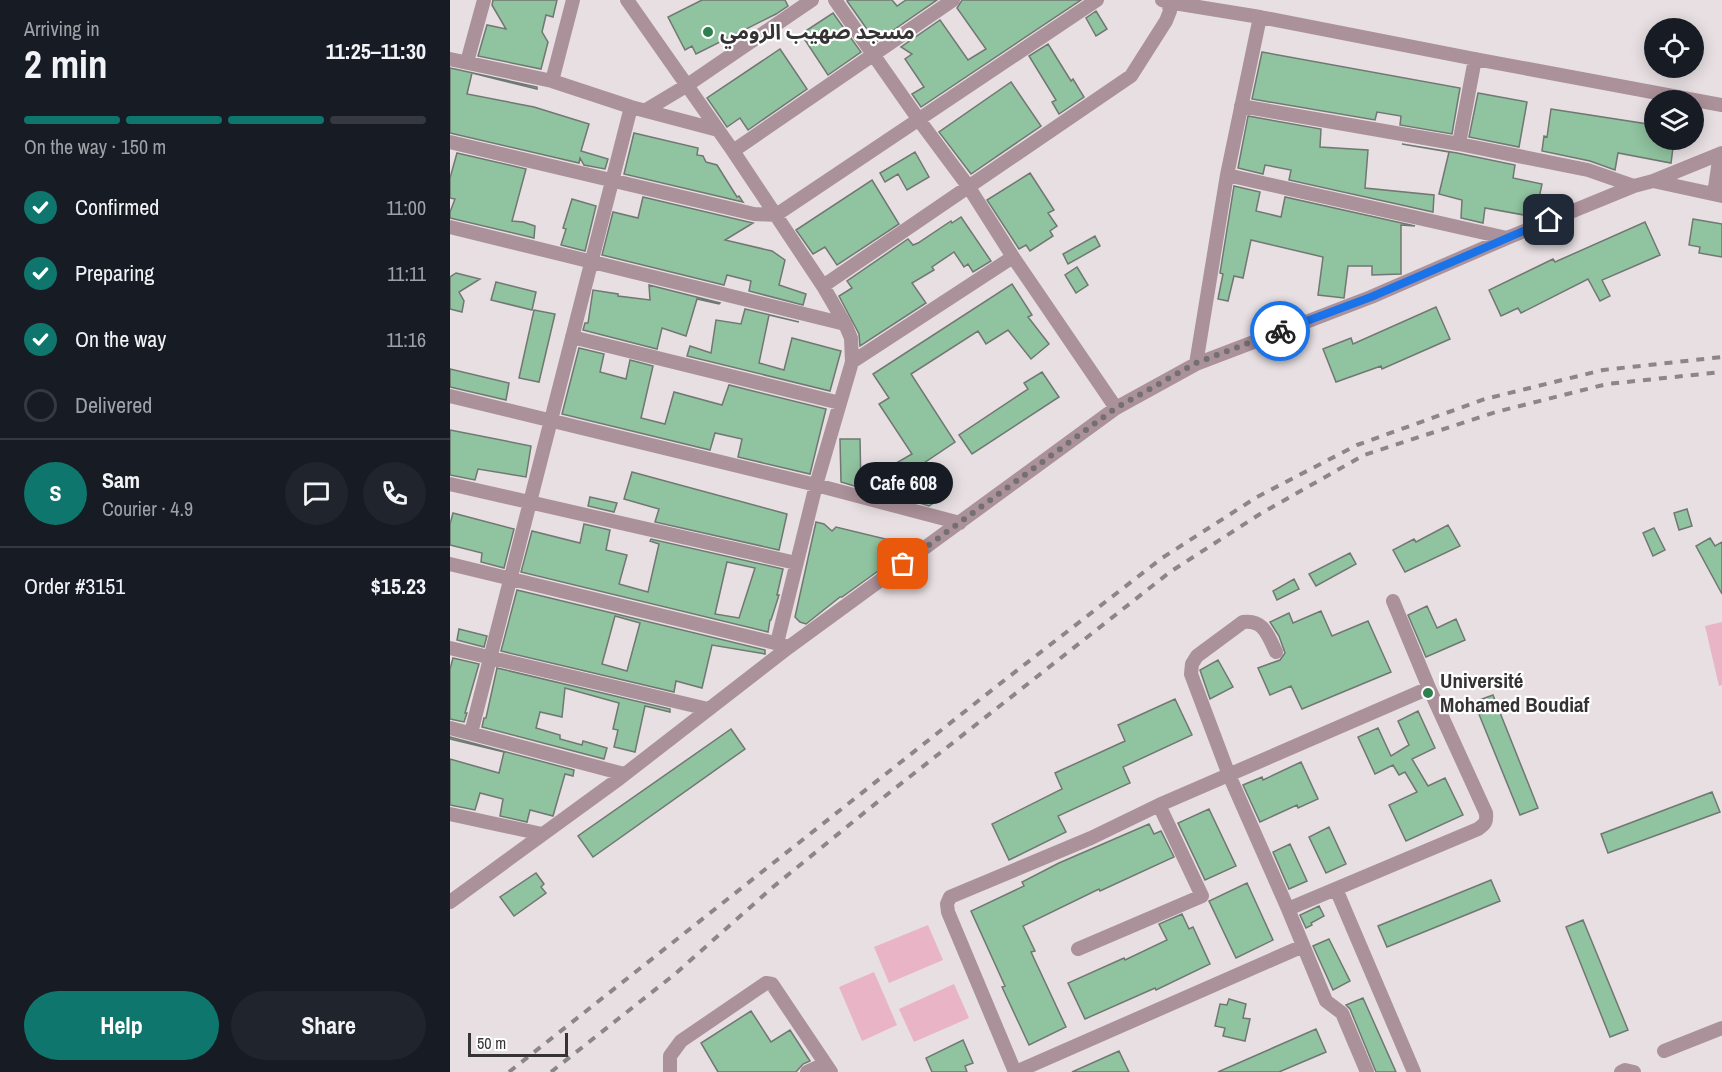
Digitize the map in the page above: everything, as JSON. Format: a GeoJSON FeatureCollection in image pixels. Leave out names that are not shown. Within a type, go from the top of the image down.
{"type":"FeatureCollection","features":[{"type":"Feature","properties":{"kind":"street"},"geometry":{"type":"LineString","coordinates":[[467,62],[484,0]]}},
{"type":"Feature","properties":{"kind":"street"},"geometry":{"type":"LineString","coordinates":[[552,81],[573,0]]}},
{"type":"Feature","properties":{"kind":"street"},"geometry":{"type":"LineString","coordinates":[[627,0],[776,215],[823,286],[851,338],[852,362],[796,563],[783,645]]}},
{"type":"Feature","properties":{"kind":"street"},"geometry":{"type":"LineString","coordinates":[[646,110],[686,86],[812,0]]}},
{"type":"Feature","properties":{"kind":"street"},"geometry":{"type":"LineString","coordinates":[[835,0],[968,186],[1013,257],[1116,408]]}},
{"type":"Feature","properties":{"kind":"street"},"geometry":{"type":"LineString","coordinates":[[733,151],[953,0]]}},
{"type":"Feature","properties":{"kind":"street"},"geometry":{"type":"LineString","coordinates":[[450,142],[754,214],[776,215],[1097,0]]}},
{"type":"Feature","properties":{"kind":"street"},"geometry":{"type":"LineString","coordinates":[[1165,1],[1722,105]]}},
{"type":"Feature","properties":{"kind":"street"},"geometry":{"type":"LineString","coordinates":[[823,286],[1131,76],[1166,21],[1170,12],[1165,1]]}},
{"type":"Feature","properties":{"kind":"street"},"geometry":{"type":"LineString","coordinates":[[1196,363],[1227,175],[1260,17]]}},
{"type":"Feature","properties":{"kind":"street"},"geometry":{"type":"LineString","coordinates":[[450,59],[552,81],[631,107],[718,130]]}},
{"type":"Feature","properties":{"kind":"street"},"geometry":{"type":"LineString","coordinates":[[1459,144],[1475,60]]}},
{"type":"Feature","properties":{"kind":"street"},"geometry":{"type":"LineString","coordinates":[[1241,106],[1459,144],[1588,170],[1634,186]]}},
{"type":"Feature","properties":{"kind":"street"},"geometry":{"type":"LineString","coordinates":[[471,733],[631,107]]}},
{"type":"Feature","properties":{"kind":"street"},"geometry":{"type":"LineString","coordinates":[[450,902],[624,774],[708,709],[783,645],[960,523],[1116,408],[1196,363],[1371,297],[1507,238],[1721,153],[1718,195],[1653,181]]}},
{"type":"Feature","properties":{"kind":"street"},"geometry":{"type":"LineString","coordinates":[[1227,175],[1507,238]]}},
{"type":"Feature","properties":{"kind":"street"},"geometry":{"type":"LineString","coordinates":[[450,227],[845,324]]}},
{"type":"Feature","properties":{"kind":"street"},"geometry":{"type":"LineString","coordinates":[[852,362],[1013,257]]}},
{"type":"Feature","properties":{"kind":"street"},"geometry":{"type":"LineString","coordinates":[[572,337],[840,403]]}},
{"type":"Feature","properties":{"kind":"street"},"geometry":{"type":"LineString","coordinates":[[450,396],[816,485],[960,523]]}},
{"type":"Feature","properties":{"kind":"street"},"geometry":{"type":"LineString","coordinates":[[450,484],[796,563]]}},
{"type":"Feature","properties":{"kind":"street"},"geometry":{"type":"LineString","coordinates":[[450,564],[783,645]]}},
{"type":"Feature","properties":{"kind":"street"},"geometry":{"type":"LineString","coordinates":[[1288,909],[1478,829],[1487,820],[1486,813],[1429,688],[1393,601]]}},
{"type":"Feature","properties":{"kind":"street"},"geometry":{"type":"LineString","coordinates":[[1276,652],[1259,623],[1244,622],[1197,656],[1192,664],[1191,674],[1229,775],[1326,1001],[1342,1013],[1367,1072]]}},
{"type":"Feature","properties":{"kind":"street"},"geometry":{"type":"LineString","coordinates":[[450,648],[708,709]]}},
{"type":"Feature","properties":{"kind":"street"},"geometry":{"type":"LineString","coordinates":[[1303,946],[1016,1072],[948,912],[947,904],[950,897],[1091,838],[1159,805],[1429,688]]}},
{"type":"Feature","properties":{"kind":"street"},"geometry":{"type":"LineString","coordinates":[[450,728],[624,774]]}},
{"type":"Feature","properties":{"kind":"street"},"geometry":{"type":"LineString","coordinates":[[1078,949],[1202,896],[1159,805]]}},
{"type":"Feature","properties":{"kind":"street"},"geometry":{"type":"LineString","coordinates":[[450,814],[542,834]]}},
{"type":"Feature","properties":{"kind":"street"},"geometry":{"type":"LineString","coordinates":[[1336,889],[1414,1072]]}},
{"type":"Feature","properties":{"kind":"street"},"geometry":{"type":"LineString","coordinates":[[670,1072],[670,1056],[681,1041],[766,982],[772,984],[828,1068],[807,1072]]}},
{"type":"Feature","properties":{"kind":"street"},"geometry":{"type":"LineString","coordinates":[[1664,1051],[1722,1028]]}},
{"type":"Feature","properties":{"kind":"street"},"geometry":{"type":"LineString","coordinates":[[1621,1072],[1625,1070],[1634,1072]]}},
{"type":"Feature","properties":{"kind":"shaded area"},"geometry":{"type":"Polygon","coordinates":[[[1722,622],[1722,685],[1719,686],[1705,626],[1722,622]]]}},
{"type":"Feature","properties":{"kind":"shaded area"},"geometry":{"type":"Polygon","coordinates":[[[928,925],[943,960],[889,983],[874,947],[928,925]]]}},
{"type":"Feature","properties":{"kind":"shaded area"},"geometry":{"type":"Polygon","coordinates":[[[874,972],[897,1025],[862,1041],[839,987],[874,972]]]}},
{"type":"Feature","properties":{"kind":"shaded area"},"geometry":{"type":"Polygon","coordinates":[[[954,984],[969,1018],[914,1042],[899,1009],[954,984]]]}},
{"type":"Feature","properties":{"kind":"building"},"geometry":{"type":"Polygon","coordinates":[[[493,0],[557,0],[553,17],[546,15],[542,32],[548,42],[541,69],[478,56],[487,25],[506,29],[492,5],[493,0]]]}},
{"type":"Feature","properties":{"kind":"building","name":"مسجد صهيب الرومي"},"geometry":{"type":"Polygon","coordinates":[[[702,0],[785,0],[788,6],[696,54],[692,46],[685,50],[668,17],[702,0]]]}},
{"type":"Feature","properties":{"kind":"building"},"geometry":{"type":"Polygon","coordinates":[[[892,0],[897,6],[906,0],[937,0],[876,42],[847,1],[892,0]]]}},
{"type":"Feature","properties":{"kind":"building"},"geometry":{"type":"Polygon","coordinates":[[[962,0],[1081,0],[921,107],[912,94],[924,87],[905,59],[912,54],[901,47],[940,20],[968,60],[986,49],[957,8],[962,0]]]}},
{"type":"Feature","properties":{"kind":"building"},"geometry":{"type":"Polygon","coordinates":[[[1096,11],[1107,29],[1096,36],[1086,18],[1096,11]]]}},
{"type":"Feature","properties":{"kind":"building"},"geometry":{"type":"Polygon","coordinates":[[[833,13],[861,52],[828,75],[801,34],[833,13]]]}},
{"type":"Feature","properties":{"kind":"building"},"geometry":{"type":"Polygon","coordinates":[[[1048,44],[1084,97],[1059,114],[1052,102],[1056,100],[1029,56],[1048,44]]]}},
{"type":"Feature","properties":{"kind":"building"},"geometry":{"type":"Polygon","coordinates":[[[780,49],[807,89],[748,130],[740,118],[727,127],[707,98],[780,49]]]}},
{"type":"Feature","properties":{"kind":"building"},"geometry":{"type":"Polygon","coordinates":[[[1262,52],[1460,88],[1452,134],[1400,125],[1401,116],[1377,112],[1375,120],[1252,99],[1262,52]]]}},
{"type":"Feature","properties":{"kind":"building"},"geometry":{"type":"Polygon","coordinates":[[[450,68],[537,87],[537,89],[472,73],[467,94],[534,107],[589,124],[581,151],[608,159],[605,169],[584,165],[580,158],[579,163],[450,133],[450,68]]]}},
{"type":"Feature","properties":{"kind":"building"},"geometry":{"type":"Polygon","coordinates":[[[1011,82],[1041,126],[971,174],[939,132],[1011,82]]]}},
{"type":"Feature","properties":{"kind":"building"},"geometry":{"type":"Polygon","coordinates":[[[1478,93],[1527,102],[1519,147],[1469,137],[1478,93]]]}},
{"type":"Feature","properties":{"kind":"building"},"geometry":{"type":"Polygon","coordinates":[[[1551,109],[1644,123],[1644,150],[1673,150],[1671,163],[1618,153],[1615,170],[1590,161],[1542,151],[1544,136],[1547,137],[1551,109]]]}},
{"type":"Feature","properties":{"kind":"building"},"geometry":{"type":"Polygon","coordinates":[[[1248,116],[1321,129],[1320,147],[1368,150],[1365,188],[1434,195],[1433,212],[1289,180],[1291,170],[1265,165],[1263,174],[1238,168],[1248,116]]]}},
{"type":"Feature","properties":{"kind":"building"},"geometry":{"type":"Polygon","coordinates":[[[634,133],[698,148],[697,155],[703,156],[706,162],[717,165],[737,197],[739,196],[743,202],[624,174],[634,133]]]}},
{"type":"Feature","properties":{"kind":"building"},"geometry":{"type":"Polygon","coordinates":[[[1402,144],[1457,153],[1515,165],[1513,178],[1542,184],[1535,217],[1485,208],[1483,223],[1461,218],[1462,200],[1439,194],[1449,152],[1402,144]]]}},
{"type":"Feature","properties":{"kind":"building"},"geometry":{"type":"Polygon","coordinates":[[[915,152],[929,177],[907,190],[898,174],[885,182],[880,173],[915,152]]]}},
{"type":"Feature","properties":{"kind":"building"},"geometry":{"type":"Polygon","coordinates":[[[457,153],[526,169],[512,221],[535,226],[534,238],[450,218],[455,199],[450,198],[450,178],[457,153]]]}},
{"type":"Feature","properties":{"kind":"building"},"geometry":{"type":"Polygon","coordinates":[[[1030,173],[1054,210],[1048,213],[1057,226],[1050,231],[1053,236],[1030,251],[1026,245],[1019,249],[987,200],[1030,173]]]}},
{"type":"Feature","properties":{"kind":"building"},"geometry":{"type":"Polygon","coordinates":[[[872,180],[899,224],[837,265],[825,247],[813,254],[796,230],[872,180]]]}},
{"type":"Feature","properties":{"kind":"building"},"geometry":{"type":"Polygon","coordinates":[[[1234,186],[1260,192],[1256,211],[1281,217],[1285,197],[1415,226],[1401,225],[1401,274],[1372,275],[1372,266],[1348,266],[1344,298],[1318,295],[1323,257],[1251,240],[1243,278],[1234,276],[1228,301],[1218,299],[1234,186]]]}},
{"type":"Feature","properties":{"kind":"building"},"geometry":{"type":"Polygon","coordinates":[[[643,197],[753,223],[725,240],[772,251],[785,260],[779,285],[806,294],[803,305],[749,291],[751,281],[727,275],[724,285],[602,255],[613,212],[638,218],[643,197]]]}},
{"type":"Feature","properties":{"kind":"building"},"geometry":{"type":"Polygon","coordinates":[[[572,199],[596,206],[585,251],[561,245],[566,229],[563,228],[572,199]]]}},
{"type":"Feature","properties":{"kind":"building"},"geometry":{"type":"Polygon","coordinates":[[[961,217],[991,261],[973,272],[968,264],[964,267],[954,252],[932,267],[934,270],[912,283],[926,303],[860,346],[859,334],[839,296],[852,288],[847,281],[908,239],[913,245],[918,243],[961,217]]]}},
{"type":"Feature","properties":{"kind":"building"},"geometry":{"type":"Polygon","coordinates":[[[1693,219],[1722,224],[1722,257],[1699,253],[1700,247],[1689,245],[1693,219]]]}},
{"type":"Feature","properties":{"kind":"building"},"geometry":{"type":"Polygon","coordinates":[[[1645,222],[1660,255],[1602,280],[1610,296],[1600,301],[1588,279],[1521,313],[1518,308],[1501,316],[1489,290],[1553,259],[1555,262],[1645,222]]]}},
{"type":"Feature","properties":{"kind":"building"},"geometry":{"type":"Polygon","coordinates":[[[1095,236],[1100,246],[1068,264],[1063,254],[1095,236]]]}},
{"type":"Feature","properties":{"kind":"building"},"geometry":{"type":"Polygon","coordinates":[[[1077,267],[1088,285],[1076,293],[1065,275],[1077,267]]]}},
{"type":"Feature","properties":{"kind":"building"},"geometry":{"type":"Polygon","coordinates":[[[456,273],[480,279],[459,292],[464,301],[462,312],[450,309],[450,277],[456,273]]]}},
{"type":"Feature","properties":{"kind":"building"},"geometry":{"type":"Polygon","coordinates":[[[496,282],[536,292],[532,310],[491,300],[496,282]]]}},
{"type":"Feature","properties":{"kind":"building"},"geometry":{"type":"Polygon","coordinates":[[[1012,284],[1032,315],[1028,317],[1049,344],[1031,359],[1008,330],[986,344],[978,331],[911,374],[955,442],[924,463],[945,496],[929,506],[913,501],[891,466],[912,454],[879,404],[889,398],[873,374],[1012,284]]]}},
{"type":"Feature","properties":{"kind":"building"},"geometry":{"type":"Polygon","coordinates":[[[649,285],[720,303],[697,299],[686,336],[662,328],[657,349],[583,330],[585,323],[588,323],[593,290],[650,300],[649,285]]]}},
{"type":"Feature","properties":{"kind":"building"},"geometry":{"type":"Polygon","coordinates":[[[1436,307],[1450,339],[1382,369],[1381,366],[1336,382],[1323,349],[1351,338],[1353,344],[1436,307]]]}},
{"type":"Feature","properties":{"kind":"building"},"geometry":{"type":"Polygon","coordinates":[[[745,309],[799,322],[769,315],[759,363],[784,370],[792,338],[841,351],[830,391],[687,356],[690,346],[711,353],[716,320],[741,324],[745,309]]]}},
{"type":"Feature","properties":{"kind":"building"},"geometry":{"type":"Polygon","coordinates":[[[534,310],[555,314],[539,382],[519,378],[534,310]]]}},
{"type":"Feature","properties":{"kind":"building"},"geometry":{"type":"Polygon","coordinates":[[[579,348],[604,354],[600,372],[626,379],[630,360],[653,366],[641,418],[665,424],[674,392],[722,405],[729,385],[826,409],[810,474],[738,457],[742,439],[715,433],[710,450],[562,414],[579,348]]]}},
{"type":"Feature","properties":{"kind":"building"},"geometry":{"type":"Polygon","coordinates":[[[450,369],[509,383],[506,400],[450,387],[450,369]]]}},
{"type":"Feature","properties":{"kind":"building"},"geometry":{"type":"Polygon","coordinates":[[[1042,372],[1059,397],[972,454],[959,435],[1028,389],[1024,383],[1042,372]]]}},
{"type":"Feature","properties":{"kind":"building"},"geometry":{"type":"Polygon","coordinates":[[[450,430],[531,446],[526,477],[478,469],[475,480],[450,475],[450,430]]]}},
{"type":"Feature","properties":{"kind":"building"},"geometry":{"type":"Polygon","coordinates":[[[840,439],[860,439],[861,488],[841,482],[840,439]]]}},
{"type":"Feature","properties":{"kind":"building"},"geometry":{"type":"Polygon","coordinates":[[[632,472],[787,514],[779,550],[655,522],[659,509],[624,499],[632,472]]]}},
{"type":"Feature","properties":{"kind":"building"},"geometry":{"type":"Polygon","coordinates":[[[590,497],[617,503],[614,512],[588,506],[590,497]]]}},
{"type":"Feature","properties":{"kind":"building"},"geometry":{"type":"Polygon","coordinates":[[[1687,509],[1692,526],[1679,530],[1674,513],[1687,509]]]}},
{"type":"Feature","properties":{"kind":"building"},"geometry":{"type":"Polygon","coordinates":[[[453,513],[514,529],[504,568],[481,562],[482,553],[450,545],[450,524],[453,513]]]}},
{"type":"Feature","properties":{"kind":"building"},"geometry":{"type":"Polygon","coordinates":[[[816,522],[824,524],[832,531],[836,527],[902,543],[900,554],[896,558],[806,624],[795,617],[816,522]]]}},
{"type":"Feature","properties":{"kind":"building"},"geometry":{"type":"Polygon","coordinates":[[[584,524],[610,530],[606,550],[627,555],[619,584],[648,592],[659,544],[650,541],[651,539],[783,569],[777,595],[779,595],[768,632],[521,572],[532,531],[580,543],[584,524]],[[727,562],[715,614],[739,618],[755,568],[727,562]]]}},
{"type":"Feature","properties":{"kind":"building"},"geometry":{"type":"Polygon","coordinates":[[[1448,525],[1460,546],[1405,572],[1393,550],[1414,539],[1416,542],[1448,525]]]}},
{"type":"Feature","properties":{"kind":"building"},"geometry":{"type":"Polygon","coordinates":[[[1654,528],[1665,550],[1653,556],[1643,533],[1654,528]]]}},
{"type":"Feature","properties":{"kind":"building"},"geometry":{"type":"Polygon","coordinates":[[[1710,538],[1715,546],[1722,542],[1722,594],[1696,546],[1710,538]]]}},
{"type":"Feature","properties":{"kind":"building"},"geometry":{"type":"Polygon","coordinates":[[[1350,553],[1356,564],[1316,586],[1309,574],[1350,553]]]}},
{"type":"Feature","properties":{"kind":"building"},"geometry":{"type":"Polygon","coordinates":[[[1294,579],[1299,589],[1277,600],[1273,591],[1294,579]]]}},
{"type":"Feature","properties":{"kind":"building"},"geometry":{"type":"Polygon","coordinates":[[[517,590],[765,650],[765,654],[712,645],[702,688],[676,681],[674,692],[501,651],[517,590]],[[615,616],[602,664],[627,671],[640,623],[615,616]]]}},
{"type":"Feature","properties":{"kind":"building"},"geometry":{"type":"Polygon","coordinates":[[[1427,606],[1437,628],[1456,619],[1465,640],[1426,657],[1408,615],[1427,606]]]}},
{"type":"Feature","properties":{"kind":"building"},"geometry":{"type":"Polygon","coordinates":[[[1321,611],[1332,636],[1368,621],[1391,672],[1302,709],[1291,686],[1270,695],[1258,668],[1280,660],[1285,653],[1279,636],[1270,622],[1289,613],[1293,623],[1321,611]]]}},
{"type":"Feature","properties":{"kind":"building"},"geometry":{"type":"Polygon","coordinates":[[[459,629],[487,636],[484,647],[457,640],[459,629]]]}},
{"type":"Feature","properties":{"kind":"building"},"geometry":{"type":"Polygon","coordinates":[[[453,658],[479,664],[464,722],[450,719],[450,669],[453,658]]]}},
{"type":"Feature","properties":{"kind":"building"},"geometry":{"type":"Polygon","coordinates":[[[1218,660],[1233,687],[1210,699],[1200,670],[1218,660]]]}},
{"type":"Feature","properties":{"kind":"building"},"geometry":{"type":"Polygon","coordinates":[[[497,668],[670,709],[670,712],[645,706],[635,752],[614,747],[618,730],[613,729],[619,703],[565,688],[562,717],[540,712],[536,728],[560,735],[560,739],[582,745],[583,741],[607,748],[604,759],[482,727],[497,668]]]}},
{"type":"Feature","properties":{"kind":"building"},"geometry":{"type":"Polygon","coordinates":[[[1493,695],[1538,808],[1520,815],[1474,702],[1493,695]]]}},
{"type":"Feature","properties":{"kind":"building"},"geometry":{"type":"Polygon","coordinates":[[[1175,699],[1192,735],[1123,767],[1130,783],[1058,816],[1066,832],[1009,860],[992,824],[1062,789],[1055,773],[1125,741],[1118,725],[1175,699]]]}},
{"type":"Feature","properties":{"kind":"building"},"geometry":{"type":"Polygon","coordinates":[[[1418,711],[1435,748],[1412,759],[1428,786],[1445,778],[1463,815],[1406,841],[1389,805],[1417,792],[1405,772],[1399,775],[1393,765],[1375,774],[1358,737],[1378,728],[1391,756],[1409,745],[1398,721],[1418,711]]]}},
{"type":"Feature","properties":{"kind":"building"},"geometry":{"type":"Polygon","coordinates":[[[731,729],[745,749],[593,857],[578,836],[731,729]]]}},
{"type":"Feature","properties":{"kind":"building"},"geometry":{"type":"Polygon","coordinates":[[[450,737],[574,770],[573,776],[565,774],[553,816],[530,810],[527,822],[500,816],[503,799],[480,793],[475,810],[450,805],[450,759],[499,773],[504,752],[450,739],[450,737]]]}},
{"type":"Feature","properties":{"kind":"building"},"geometry":{"type":"Polygon","coordinates":[[[1301,762],[1318,799],[1298,808],[1297,805],[1260,822],[1243,785],[1262,777],[1263,780],[1301,762]]]}},
{"type":"Feature","properties":{"kind":"building"},"geometry":{"type":"Polygon","coordinates":[[[1712,792],[1720,812],[1608,853],[1601,834],[1712,792]]]}},
{"type":"Feature","properties":{"kind":"building"},"geometry":{"type":"Polygon","coordinates":[[[1209,809],[1236,866],[1205,880],[1178,823],[1209,809]]]}},
{"type":"Feature","properties":{"kind":"building"},"geometry":{"type":"Polygon","coordinates":[[[1149,824],[1154,834],[1161,831],[1174,857],[1100,891],[1099,889],[1023,926],[1035,951],[1031,952],[1066,1027],[1029,1045],[971,911],[1024,886],[1022,882],[1059,863],[1149,824]]]}},
{"type":"Feature","properties":{"kind":"building"},"geometry":{"type":"Polygon","coordinates":[[[1329,827],[1346,864],[1326,873],[1309,837],[1329,827]]]}},
{"type":"Feature","properties":{"kind":"building"},"geometry":{"type":"Polygon","coordinates":[[[1290,844],[1307,881],[1289,889],[1273,852],[1290,844]]]}},
{"type":"Feature","properties":{"kind":"building"},"geometry":{"type":"Polygon","coordinates":[[[536,873],[544,884],[541,887],[546,893],[514,916],[500,897],[536,873]]]}},
{"type":"Feature","properties":{"kind":"building"},"geometry":{"type":"Polygon","coordinates":[[[1491,880],[1500,901],[1387,947],[1378,926],[1491,880]]]}},
{"type":"Feature","properties":{"kind":"building"},"geometry":{"type":"Polygon","coordinates":[[[1247,883],[1273,940],[1236,958],[1209,901],[1247,883]]]}},
{"type":"Feature","properties":{"kind":"building"},"geometry":{"type":"Polygon","coordinates":[[[1319,906],[1324,916],[1306,928],[1300,915],[1319,906]]]}},
{"type":"Feature","properties":{"kind":"building"},"geometry":{"type":"Polygon","coordinates":[[[1182,914],[1189,929],[1193,927],[1210,964],[1156,990],[1155,988],[1085,1019],[1068,983],[1167,940],[1159,924],[1182,914]]]}},
{"type":"Feature","properties":{"kind":"building"},"geometry":{"type":"Polygon","coordinates":[[[1583,920],[1628,1030],[1610,1037],[1566,927],[1583,920]]]}},
{"type":"Feature","properties":{"kind":"building"},"geometry":{"type":"Polygon","coordinates":[[[1329,939],[1350,981],[1333,990],[1313,946],[1329,939]]]}},
{"type":"Feature","properties":{"kind":"building"},"geometry":{"type":"Polygon","coordinates":[[[1363,998],[1396,1072],[1376,1072],[1350,1009],[1346,1005],[1363,998]]]}},
{"type":"Feature","properties":{"kind":"building"},"geometry":{"type":"Polygon","coordinates":[[[1229,999],[1246,1004],[1243,1018],[1250,1019],[1245,1041],[1223,1036],[1225,1028],[1215,1026],[1220,1004],[1227,1005],[1229,999]]]}},
{"type":"Feature","properties":{"kind":"building"},"geometry":{"type":"Polygon","coordinates":[[[751,1011],[771,1042],[790,1030],[810,1061],[803,1064],[796,1072],[718,1072],[701,1043],[751,1011]]]}},
{"type":"Feature","properties":{"kind":"building"},"geometry":{"type":"Polygon","coordinates":[[[1316,1029],[1326,1052],[1279,1072],[1218,1072],[1316,1029]]]}},
{"type":"Feature","properties":{"kind":"building"},"geometry":{"type":"Polygon","coordinates":[[[963,1040],[973,1063],[965,1066],[967,1072],[932,1072],[926,1058],[963,1040]]]}},
{"type":"Feature","properties":{"kind":"building"},"geometry":{"type":"Polygon","coordinates":[[[1119,1051],[1129,1072],[1072,1072],[1119,1051]]]}},
{"type":"Feature","properties":{"kind":"railway"},"geometry":{"type":"LineString","coordinates":[[509,1072],[1162,558],[1257,497],[1357,445],[1485,399],[1603,370],[1722,357]]}},
{"type":"Feature","properties":{"kind":"railway"},"geometry":{"type":"LineString","coordinates":[[551,1072],[675,974],[773,887],[870,808],[1170,572],[1260,514],[1364,455],[1496,412],[1607,384],[1722,372]]}},
{"type":"Feature","properties":{"kind":"way so far"},"geometry":{"type":"LineString","coordinates":[[903,564],[1116,408],[1196,363],[1280,331]]}},
{"type":"Feature","properties":{"kind":"place","name":"مسجد صهيب الرومي"},"geometry":{"type":"Point","coordinates":[708,32]}},
{"type":"Feature","properties":{"kind":"place","name":"Cafe 608"},"geometry":{"type":"Point","coordinates":[903,564]}},
{"type":"Feature","properties":{"kind":"place","name":"Université Mohamed Boudiaf"},"geometry":{"type":"Point","coordinates":[1428,693]}},
{"type":"Feature","properties":{"kind":"route"},"geometry":{"type":"LineString","coordinates":[[1280,331],[1371,297],[1549,220]]}}]}
